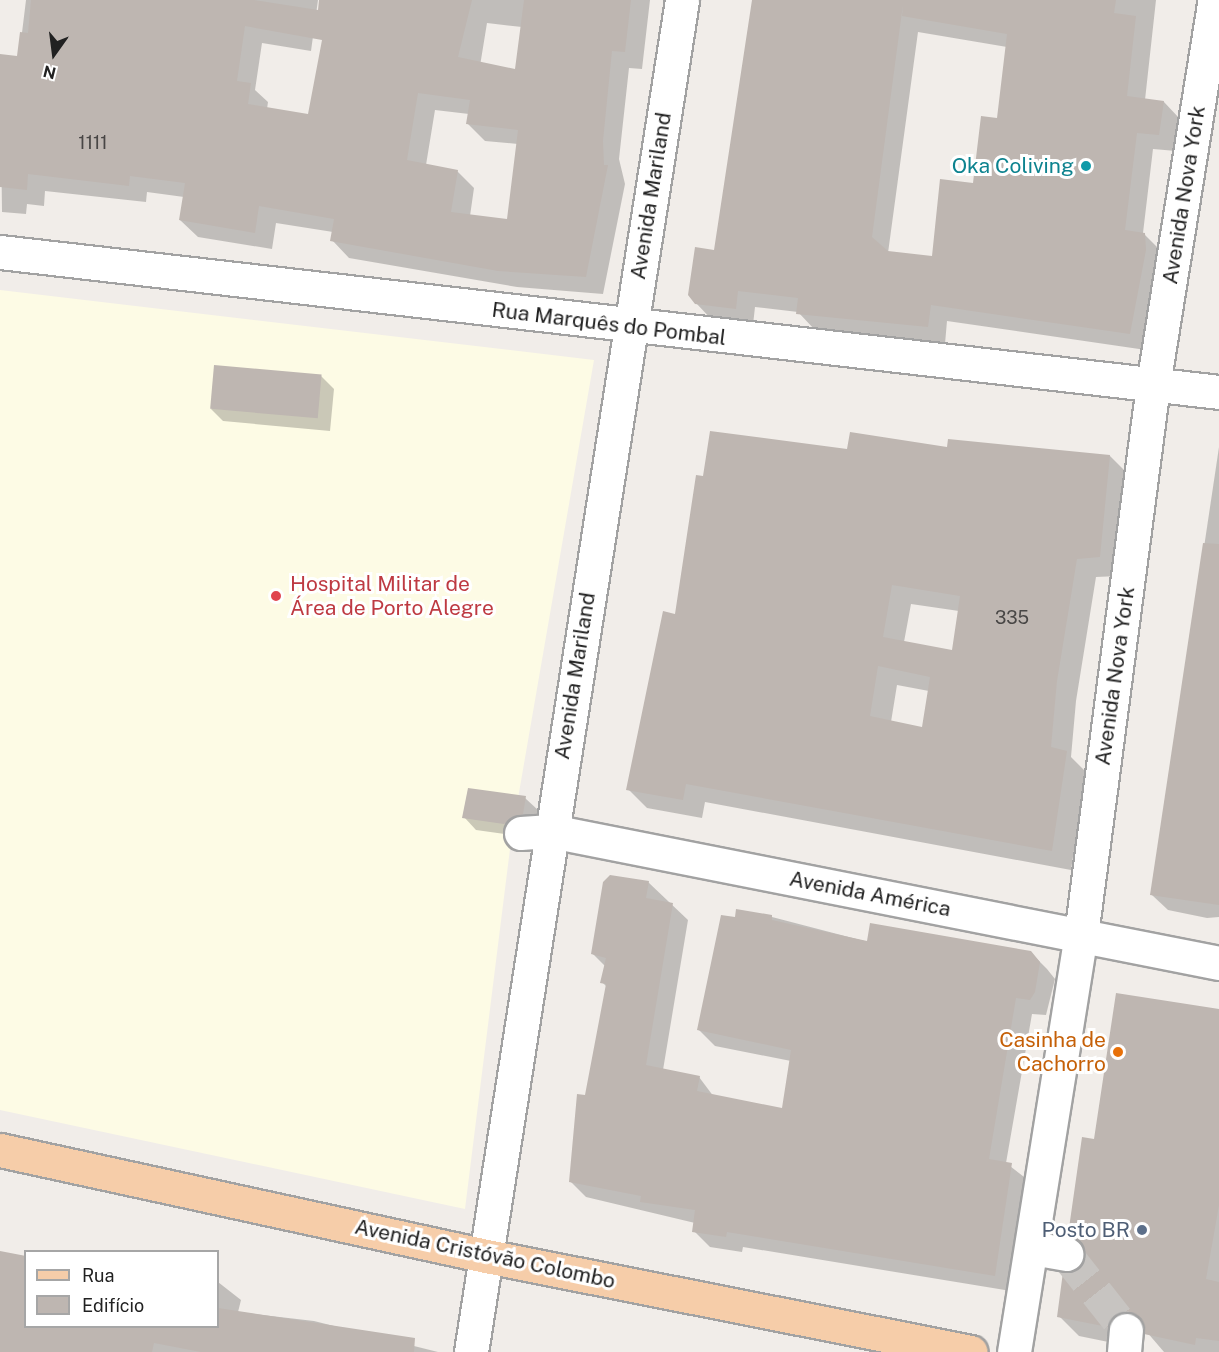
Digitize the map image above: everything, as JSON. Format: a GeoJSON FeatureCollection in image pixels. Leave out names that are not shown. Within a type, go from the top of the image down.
{"type":"FeatureCollection","features":[{"type":"Feature","properties":{"kind":"main road","name":"Avenida Cristóvão Colombo"},"geometry":{"type":"LineString","coordinates":[[0,1150],[486,1256],[971,1352]]}},
{"type":"Feature","properties":{"kind":"street","name":"Avenida Mariland"},"geometry":{"type":"LineString","coordinates":[[471,1352],[486,1256],[536,832],[629,327],[682,0]]}},
{"type":"Feature","properties":{"kind":"street","name":"Avenida Nova York"},"geometry":{"type":"LineString","coordinates":[[1014,1352],[1081,935],[1153,385],[1215,0]]}},
{"type":"Feature","properties":{"kind":"street","name":"Rua Marquês do Pombal"},"geometry":{"type":"LineString","coordinates":[[0,252],[629,327],[1219,392]]}},
{"type":"Feature","properties":{"kind":"street","name":"Avenida América"},"geometry":{"type":"LineString","coordinates":[[536,832],[1219,963]]}},
{"type":"Feature","properties":{"kind":"street"},"geometry":{"type":"LineString","coordinates":[[1032,1248],[1066,1254]]}},
{"type":"Feature","properties":{"kind":"shaded area","name":"Hospital Militar de Área de Porto Alegre"},"geometry":{"type":"Polygon","coordinates":[[[0,290],[594,360],[512,833],[465,1209],[0,1110],[0,290]]]}},
{"type":"Feature","properties":{"kind":"building"},"geometry":{"type":"Polygon","coordinates":[[[31,0],[254,0],[318,10],[319,0],[472,0],[458,57],[515,69],[524,0],[631,0],[625,52],[612,51],[603,141],[604,165],[608,165],[586,277],[498,271],[330,241],[334,219],[259,206],[255,233],[179,220],[185,183],[130,176],[129,186],[28,174],[27,190],[0,187],[0,54],[17,56],[20,32],[28,33],[31,0]],[[245,26],[237,81],[251,83],[248,104],[308,114],[322,40],[245,26]],[[418,93],[407,160],[458,170],[451,212],[507,219],[518,130],[466,124],[470,100],[418,93]]]}},
{"type":"Feature","properties":{"kind":"building"},"geometry":{"type":"Polygon","coordinates":[[[752,0],[1116,0],[1114,13],[1136,16],[1127,96],[1164,101],[1159,135],[1137,133],[1125,230],[1145,233],[1146,250],[1130,334],[931,305],[928,327],[796,314],[798,298],[738,291],[736,309],[695,304],[688,295],[695,247],[714,250],[752,0]],[[903,4],[872,237],[888,251],[932,256],[940,179],[973,183],[981,116],[997,118],[1007,34],[902,16],[903,4]]]}},
{"type":"Feature","properties":{"kind":"building"},"geometry":{"type":"Polygon","coordinates":[[[214,365],[322,374],[318,418],[210,409],[214,365]]]}},
{"type":"Feature","properties":{"kind":"building"},"geometry":{"type":"Polygon","coordinates":[[[710,431],[847,449],[850,432],[947,447],[948,439],[1110,455],[1100,557],[1077,559],[1057,681],[1051,747],[1067,751],[1052,851],[686,784],[683,800],[626,790],[663,611],[675,614],[696,475],[703,476],[710,431]],[[892,585],[883,637],[952,650],[960,596],[892,585]],[[878,666],[870,716],[922,727],[930,677],[878,666]]]}},
{"type":"Feature","properties":{"kind":"building"},"geometry":{"type":"Polygon","coordinates":[[[1203,543],[1219,544],[1219,905],[1150,895],[1203,543]]]}},
{"type":"Feature","properties":{"kind":"building"},"geometry":{"type":"Polygon","coordinates":[[[468,788],[526,796],[523,814],[504,824],[462,818],[468,788]]]}},
{"type":"Feature","properties":{"kind":"building"},"geometry":{"type":"Polygon","coordinates":[[[610,875],[649,881],[646,898],[673,903],[646,1065],[700,1076],[697,1091],[782,1108],[791,1050],[697,1030],[721,915],[735,917],[736,909],[772,915],[772,920],[867,941],[870,923],[1031,951],[1040,962],[1035,992],[1030,1000],[1016,998],[989,1159],[1012,1163],[995,1276],[727,1232],[726,1237],[692,1232],[695,1210],[640,1202],[641,1196],[569,1182],[577,1094],[585,1095],[606,984],[600,983],[606,958],[591,954],[603,882],[610,875]]]}},
{"type":"Feature","properties":{"kind":"building"},"geometry":{"type":"Polygon","coordinates":[[[1116,993],[1219,1009],[1219,1205],[1206,1279],[1219,1282],[1219,1341],[1196,1338],[1195,1345],[1144,1334],[1143,1322],[1128,1311],[1118,1313],[1108,1327],[1057,1317],[1063,1272],[1073,1271],[1084,1258],[1078,1240],[1068,1235],[1082,1137],[1094,1139],[1116,993]]]}},
{"type":"Feature","properties":{"kind":"building"},"geometry":{"type":"Polygon","coordinates":[[[0,1251],[24,1256],[24,1328],[219,1328],[219,1308],[415,1338],[414,1352],[201,1352],[154,1343],[152,1352],[0,1352],[0,1251]]]}},
{"type":"Feature","properties":{"kind":"tunnel"},"geometry":{"type":"LineString","coordinates":[[1066,1254],[1126,1330]]}},
{"type":"Feature","properties":{"kind":"place","name":"Oka Coliving"},"geometry":{"type":"Point","coordinates":[1086,166]}},
{"type":"Feature","properties":{"kind":"place","name":"Hospital Militar de Área de Porto Alegre"},"geometry":{"type":"Point","coordinates":[276,596]}},
{"type":"Feature","properties":{"kind":"place","name":"Casinha de Cachorro"},"geometry":{"type":"Point","coordinates":[1118,1052]}},
{"type":"Feature","properties":{"kind":"place","name":"Posto BR"},"geometry":{"type":"Point","coordinates":[1142,1230]}}]}
